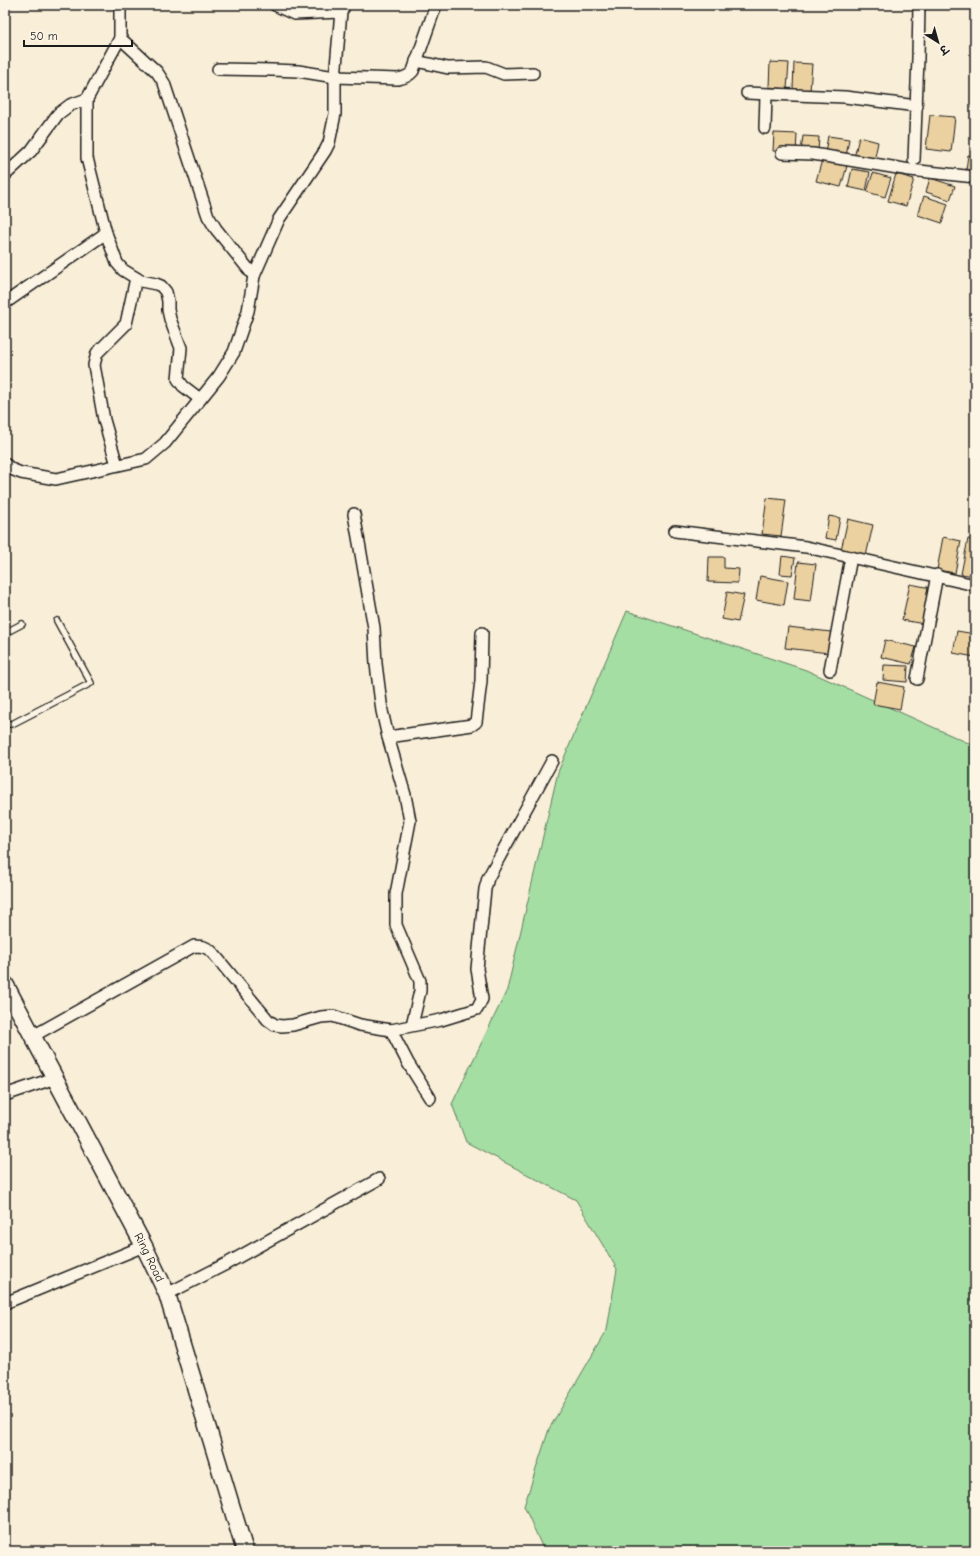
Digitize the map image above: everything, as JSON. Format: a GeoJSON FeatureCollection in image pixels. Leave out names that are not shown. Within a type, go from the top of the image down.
{"type":"FeatureCollection","features":[{"type":"Feature","properties":{"kind":"street"},"geometry":{"type":"LineString","coordinates":[[120,5],[120,38],[87,99],[87,158],[106,233],[117,263],[123,270],[141,281],[161,286],[166,292],[170,319],[181,348],[178,380],[183,386],[200,399]]}},
{"type":"Feature","properties":{"kind":"street"},"geometry":{"type":"LineString","coordinates":[[5,464],[21,474],[56,479],[146,459],[153,455],[165,443],[219,376],[234,352],[248,311],[254,276],[279,219],[325,151],[335,114],[335,77],[343,9],[294,14],[275,5]]}},
{"type":"Feature","properties":{"kind":"street"},"geometry":{"type":"LineString","coordinates":[[218,69],[298,71],[335,77],[398,79],[409,75],[413,70],[436,5]]}},
{"type":"Feature","properties":{"kind":"street"},"geometry":{"type":"LineString","coordinates":[[914,160],[917,106],[918,5]]}},
{"type":"Feature","properties":{"kind":"street"},"geometry":{"type":"LineString","coordinates":[[120,38],[157,72],[164,83],[208,216],[216,229],[254,276]]}},
{"type":"Feature","properties":{"kind":"street"},"geometry":{"type":"LineString","coordinates":[[416,61],[448,68],[486,67],[504,74],[533,73]]}},
{"type":"Feature","properties":{"kind":"street"},"geometry":{"type":"LineString","coordinates":[[747,93],[766,95],[845,97],[917,106]]}},
{"type":"Feature","properties":{"kind":"street"},"geometry":{"type":"LineString","coordinates":[[765,128],[766,95]]}},
{"type":"Feature","properties":{"kind":"street"},"geometry":{"type":"LineString","coordinates":[[5,175],[31,151],[58,114],[70,105],[87,99]]}},
{"type":"Feature","properties":{"kind":"street"},"geometry":{"type":"LineString","coordinates":[[782,153],[813,154],[910,170],[975,177]]}},
{"type":"Feature","properties":{"kind":"street"},"geometry":{"type":"LineString","coordinates":[[5,303],[106,233]]}},
{"type":"Feature","properties":{"kind":"street"},"geometry":{"type":"LineString","coordinates":[[117,466],[104,420],[94,365],[97,353],[126,324],[136,278]]}},
{"type":"Feature","properties":{"kind":"street"},"geometry":{"type":"LineString","coordinates":[[354,514],[374,628],[376,664],[382,711],[405,796],[410,821],[396,894],[396,925],[399,936],[420,981],[420,991],[412,1025]]}},
{"type":"Feature","properties":{"kind":"street"},"geometry":{"type":"LineString","coordinates":[[675,531],[806,547],[975,584]]}},
{"type":"Feature","properties":{"kind":"street"},"geometry":{"type":"LineString","coordinates":[[830,670],[852,557]]}},
{"type":"Feature","properties":{"kind":"street"},"geometry":{"type":"LineString","coordinates":[[917,679],[937,575]]}},
{"type":"Feature","properties":{"kind":"street"},"geometry":{"type":"LineString","coordinates":[[388,737],[472,725],[476,722],[481,681],[482,633]]}},
{"type":"Feature","properties":{"kind":"street"},"geometry":{"type":"LineString","coordinates":[[33,1036],[194,946],[203,946],[213,952],[268,1020],[275,1025],[293,1025],[321,1017],[333,1016],[360,1025],[391,1030],[441,1020],[477,1009],[482,1003],[477,969],[485,889],[488,878],[552,761]]}},
{"type":"Feature","properties":{"kind":"street","name":"Ring Road"},"geometry":{"type":"LineString","coordinates":[[5,984],[168,1294],[245,1551]]}},
{"type":"Feature","properties":{"kind":"street"},"geometry":{"type":"LineString","coordinates":[[391,1030],[408,1063],[430,1098]]}},
{"type":"Feature","properties":{"kind":"street"},"geometry":{"type":"LineString","coordinates":[[5,1095],[55,1078]]}},
{"type":"Feature","properties":{"kind":"street"},"geometry":{"type":"LineString","coordinates":[[168,1294],[226,1264],[379,1179]]}},
{"type":"Feature","properties":{"kind":"street"},"geometry":{"type":"LineString","coordinates":[[5,1303],[144,1246]]}},
{"type":"Feature","properties":{"kind":"lane"},"geometry":{"type":"LineString","coordinates":[[5,724],[12,724],[91,684],[57,621]]}},
{"type":"Feature","properties":{"kind":"lane"},"geometry":{"type":"LineString","coordinates":[[5,633],[22,624]]}},
{"type":"Feature","properties":{"kind":"green space"},"geometry":{"type":"Polygon","coordinates":[[[627,611],[806,670],[975,746],[975,1551],[544,1551],[524,1506],[549,1429],[607,1330],[617,1269],[576,1200],[466,1142],[452,1104],[507,990],[558,772],[627,611]]]}},
{"type":"Feature","properties":{"kind":"building"},"geometry":{"type":"Polygon","coordinates":[[[770,62],[789,63],[787,89],[769,87],[770,62]]]}},
{"type":"Feature","properties":{"kind":"building"},"geometry":{"type":"Polygon","coordinates":[[[794,63],[812,64],[810,91],[793,90],[794,63]]]}},
{"type":"Feature","properties":{"kind":"building"},"geometry":{"type":"Polygon","coordinates":[[[930,115],[955,117],[951,152],[926,149],[930,115]]]}},
{"type":"Feature","properties":{"kind":"building"},"geometry":{"type":"Polygon","coordinates":[[[774,133],[797,134],[796,153],[773,151],[774,133]]]}},
{"type":"Feature","properties":{"kind":"building"},"geometry":{"type":"Polygon","coordinates":[[[803,136],[819,137],[818,152],[801,151],[803,136]]]}},
{"type":"Feature","properties":{"kind":"building"},"geometry":{"type":"Polygon","coordinates":[[[828,136],[849,139],[846,157],[825,153],[828,136]]]}},
{"type":"Feature","properties":{"kind":"building"},"geometry":{"type":"Polygon","coordinates":[[[859,137],[878,142],[874,162],[854,158],[859,137]]]}},
{"type":"Feature","properties":{"kind":"building"},"geometry":{"type":"Polygon","coordinates":[[[968,155],[975,156],[975,171],[966,170],[968,155]]]}},
{"type":"Feature","properties":{"kind":"building"},"geometry":{"type":"Polygon","coordinates":[[[822,160],[847,166],[841,187],[816,181],[822,160]]]}},
{"type":"Feature","properties":{"kind":"building"},"geometry":{"type":"Polygon","coordinates":[[[852,169],[870,172],[866,191],[848,187],[852,169]]]}},
{"type":"Feature","properties":{"kind":"building"},"geometry":{"type":"Polygon","coordinates":[[[873,173],[891,178],[885,197],[867,192],[873,173]]]}},
{"type":"Feature","properties":{"kind":"building"},"geometry":{"type":"Polygon","coordinates":[[[896,174],[914,179],[906,206],[888,201],[896,174]]]}},
{"type":"Feature","properties":{"kind":"building"},"geometry":{"type":"Polygon","coordinates":[[[930,178],[955,186],[950,200],[926,192],[930,178]]]}},
{"type":"Feature","properties":{"kind":"building"},"geometry":{"type":"Polygon","coordinates":[[[924,196],[948,204],[942,223],[918,215],[924,196]]]}},
{"type":"Feature","properties":{"kind":"building"},"geometry":{"type":"Polygon","coordinates":[[[767,498],[786,500],[781,536],[762,534],[767,498]]]}},
{"type":"Feature","properties":{"kind":"building"},"geometry":{"type":"Polygon","coordinates":[[[829,516],[840,518],[836,540],[825,538],[829,516]]]}},
{"type":"Feature","properties":{"kind":"building"},"geometry":{"type":"Polygon","coordinates":[[[848,519],[873,525],[866,556],[841,550],[848,519]]]}},
{"type":"Feature","properties":{"kind":"building"},"geometry":{"type":"Polygon","coordinates":[[[943,537],[961,541],[955,573],[937,570],[943,537]]]}},
{"type":"Feature","properties":{"kind":"building"},"geometry":{"type":"Polygon","coordinates":[[[968,539],[975,540],[975,576],[961,574],[968,539]]]}},
{"type":"Feature","properties":{"kind":"building"},"geometry":{"type":"Polygon","coordinates":[[[782,556],[795,558],[792,575],[780,574],[782,556]]]}},
{"type":"Feature","properties":{"kind":"building"},"geometry":{"type":"Polygon","coordinates":[[[709,557],[724,557],[724,568],[739,569],[738,583],[708,582],[709,557]]]}},
{"type":"Feature","properties":{"kind":"building"},"geometry":{"type":"Polygon","coordinates":[[[798,562],[816,564],[811,601],[794,599],[798,562]]]}},
{"type":"Feature","properties":{"kind":"building"},"geometry":{"type":"Polygon","coordinates":[[[760,576],[788,581],[784,605],[756,600],[760,576]]]}},
{"type":"Feature","properties":{"kind":"building"},"geometry":{"type":"Polygon","coordinates":[[[910,584],[931,588],[924,624],[902,620],[910,584]]]}},
{"type":"Feature","properties":{"kind":"building"},"geometry":{"type":"Polygon","coordinates":[[[727,592],[744,595],[738,622],[722,619],[727,592]]]}},
{"type":"Feature","properties":{"kind":"building"},"geometry":{"type":"Polygon","coordinates":[[[788,627],[831,632],[829,653],[785,648],[788,627]]]}},
{"type":"Feature","properties":{"kind":"building"},"geometry":{"type":"Polygon","coordinates":[[[957,631],[975,634],[975,657],[953,653],[957,631]]]}},
{"type":"Feature","properties":{"kind":"building"},"geometry":{"type":"Polygon","coordinates":[[[885,640],[916,647],[911,664],[881,657],[885,640]]]}},
{"type":"Feature","properties":{"kind":"building"},"geometry":{"type":"Polygon","coordinates":[[[884,665],[908,666],[907,682],[883,680],[884,665]]]}},
{"type":"Feature","properties":{"kind":"building"},"geometry":{"type":"Polygon","coordinates":[[[877,682],[904,687],[900,709],[873,704],[877,682]]]}}]}
